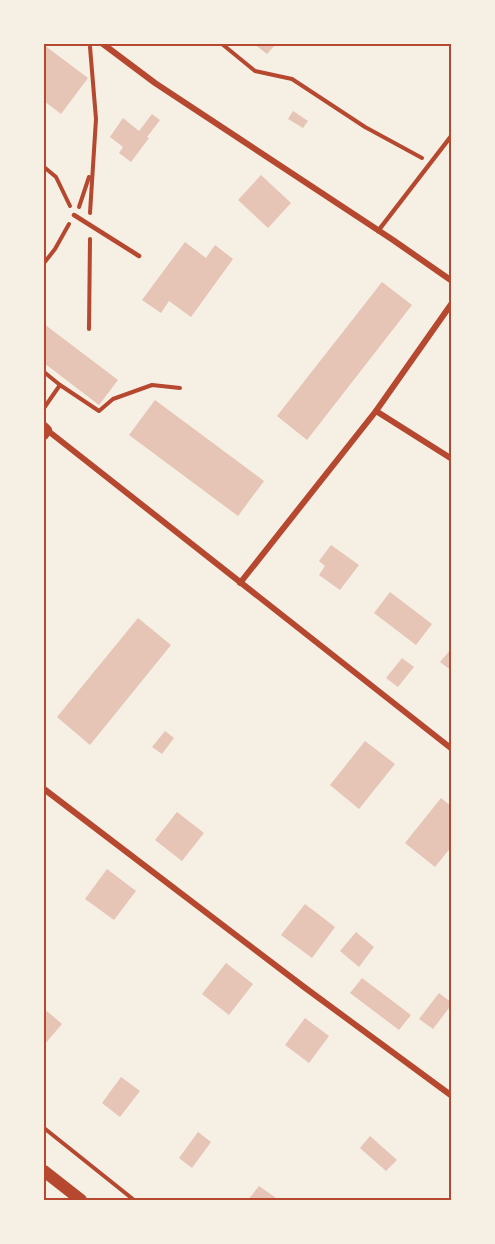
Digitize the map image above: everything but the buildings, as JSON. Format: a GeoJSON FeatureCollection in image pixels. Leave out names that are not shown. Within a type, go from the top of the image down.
{"type":"FeatureCollection","features":[{"type":"Feature","properties":{"kind":"main road"},"geometry":{"type":"LineString","coordinates":[[44,1170],[81,1200]]}},
{"type":"Feature","properties":{"kind":"street"},"geometry":{"type":"LineString","coordinates":[[103,44],[155,83],[452,282]]}},
{"type":"Feature","properties":{"kind":"street"},"geometry":{"type":"LineString","coordinates":[[240,583],[376,411],[452,303]]}},
{"type":"Feature","properties":{"kind":"street"},"geometry":{"type":"LineString","coordinates":[[376,411],[452,459]]}},
{"type":"Feature","properties":{"kind":"street"},"geometry":{"type":"LineString","coordinates":[[45,431],[452,749]]}},
{"type":"Feature","properties":{"kind":"street"},"geometry":{"type":"LineString","coordinates":[[44,789],[452,1096]]}},
{"type":"Feature","properties":{"kind":"lane"},"geometry":{"type":"LineString","coordinates":[[378,231],[452,135]]}},
{"type":"Feature","properties":{"kind":"lane"},"geometry":{"type":"LineString","coordinates":[[74,215],[139,256]]}},
{"type":"Feature","properties":{"kind":"path"},"geometry":{"type":"LineString","coordinates":[[89,329],[90,203],[96,119],[90,44]]}},
{"type":"Feature","properties":{"kind":"path"},"geometry":{"type":"LineString","coordinates":[[222,44],[255,71],[292,79],[365,127],[430,163]]}},
{"type":"Feature","properties":{"kind":"path"},"geometry":{"type":"LineString","coordinates":[[44,167],[56,177],[74,215]]}},
{"type":"Feature","properties":{"kind":"path"},"geometry":{"type":"LineString","coordinates":[[44,372],[99,411],[113,399],[152,385],[180,388]]}},
{"type":"Feature","properties":{"kind":"path"},"geometry":{"type":"LineString","coordinates":[[44,408],[60,385]]}},
{"type":"Feature","properties":{"kind":"path"},"geometry":{"type":"LineString","coordinates":[[44,1128],[134,1200]]}}]}
